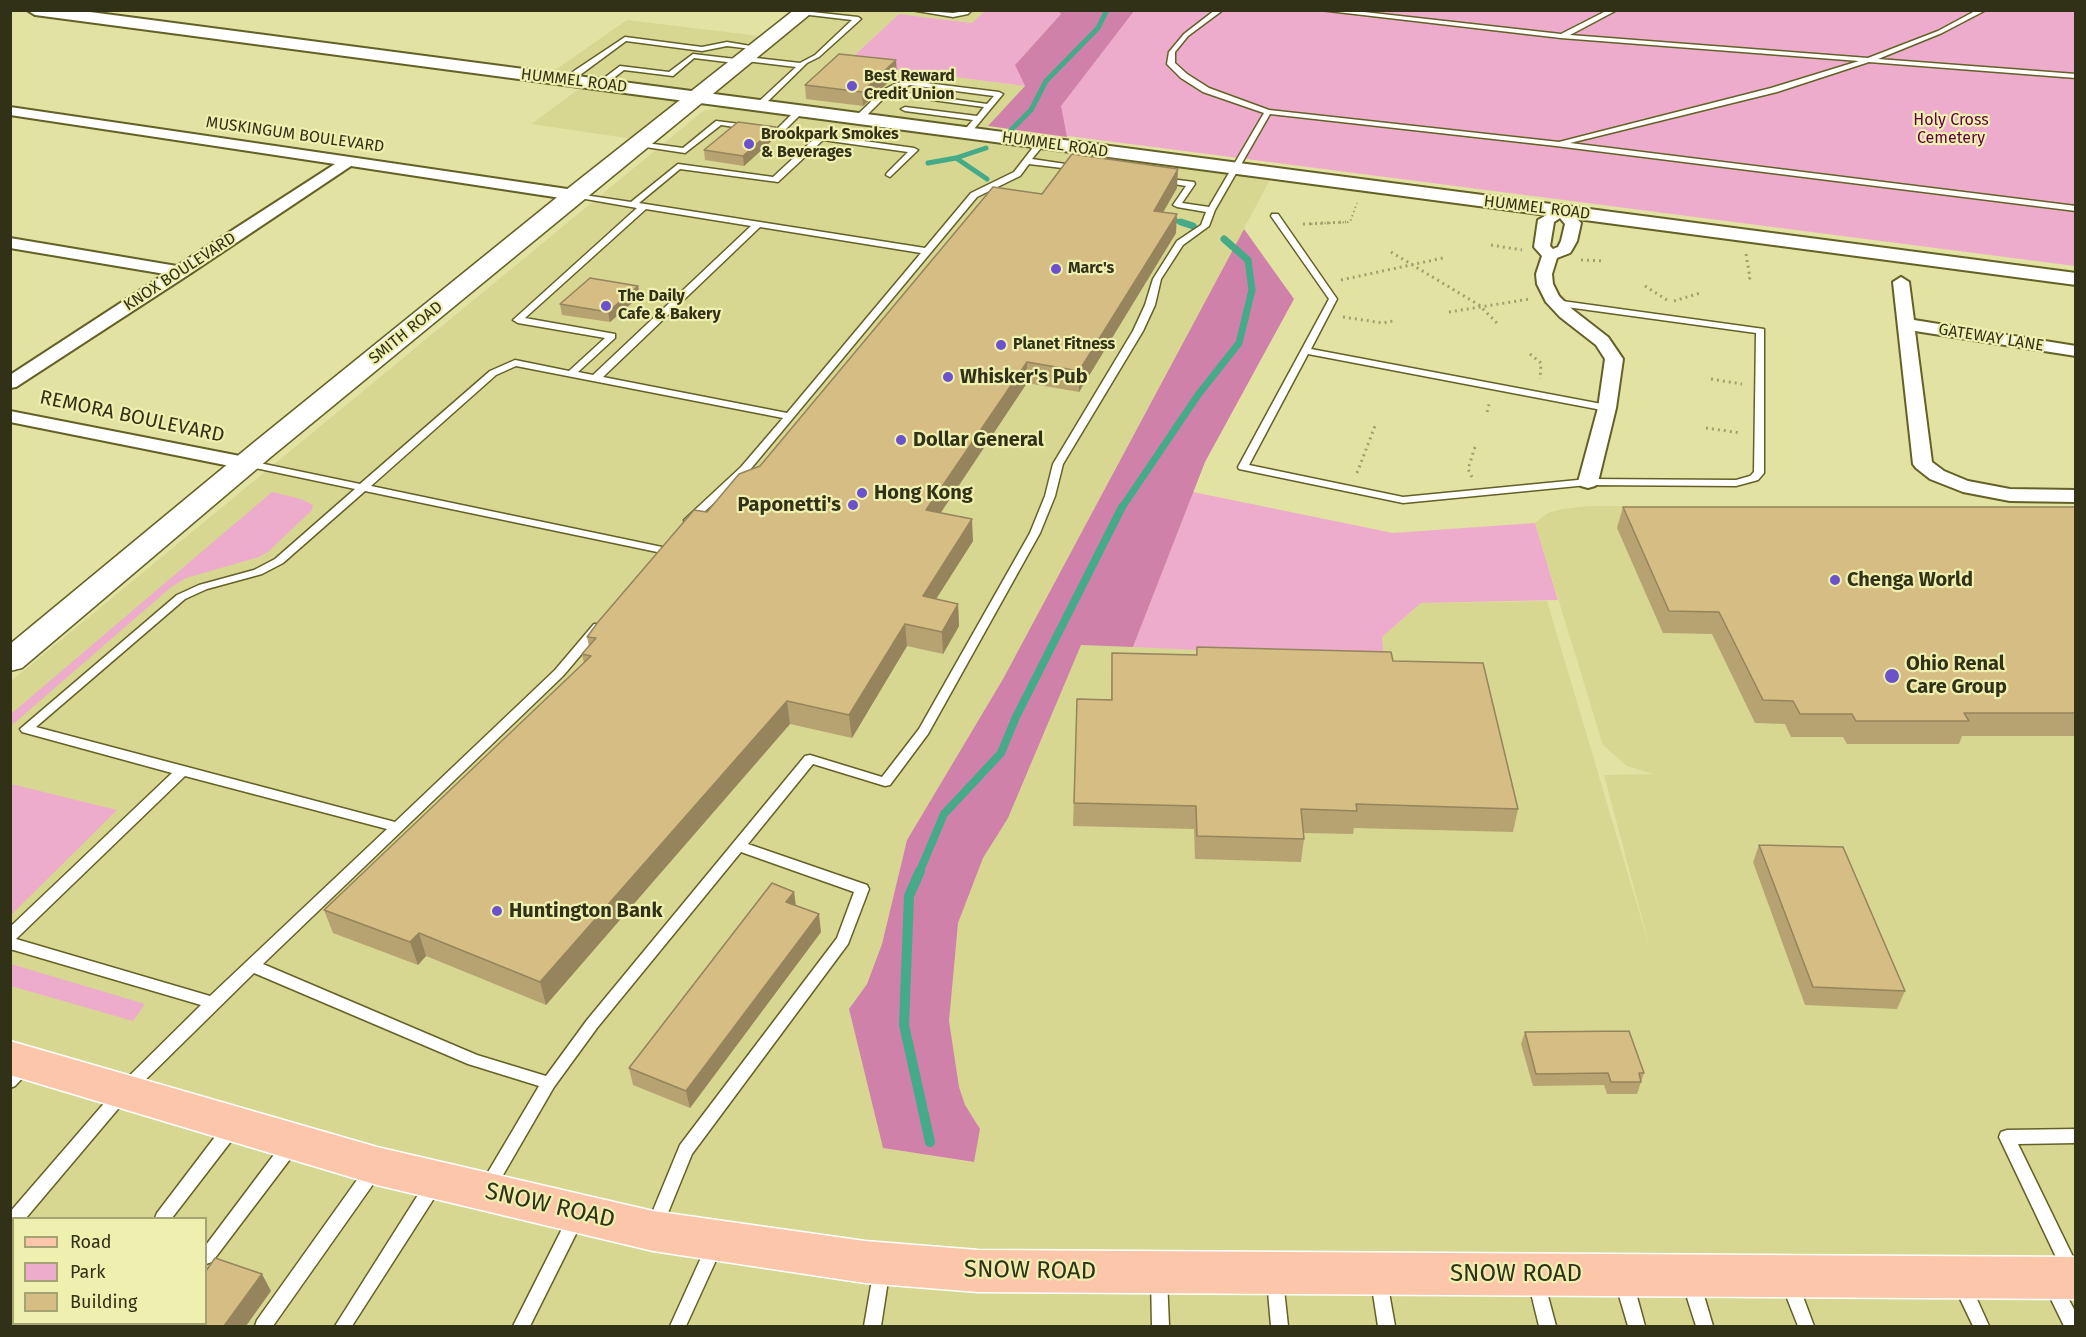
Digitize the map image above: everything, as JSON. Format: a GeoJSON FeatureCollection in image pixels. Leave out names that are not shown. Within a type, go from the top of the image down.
{"type":"FeatureCollection","features":[{"type":"Feature","properties":{"kind":"main road","name":"SMITH ROAD"},"geometry":{"type":"LineString","coordinates":[[10,661],[246,463],[574,195],[699,98],[804,12]]}},
{"type":"Feature","properties":{"kind":"main road","name":"SNOW ROAD"},"geometry":{"type":"LineString","coordinates":[[16,1068],[124,1091],[376,1166],[653,1231],[882,1263],[978,1271],[2066,1278]]}},
{"type":"Feature","properties":{"kind":"street","name":"HUMMEL ROAD"},"geometry":{"type":"LineString","coordinates":[[36,10],[2076,279]]}},
{"type":"Feature","properties":{"kind":"street","name":"MUSKINGUM BOULEVARD"},"geometry":{"type":"LineString","coordinates":[[10,111],[574,195]]}},
{"type":"Feature","properties":{"kind":"street","name":"KNOX BOULEVARD"},"geometry":{"type":"LineString","coordinates":[[10,383],[349,161]]}},
{"type":"Feature","properties":{"kind":"street"},"geometry":{"type":"LineString","coordinates":[[1562,211],[1573,223],[1569,241],[1564,250],[1550,255],[1542,247],[1546,219],[1562,211]]}},
{"type":"Feature","properties":{"kind":"street"},"geometry":{"type":"LineString","coordinates":[[10,243],[182,272]]}},
{"type":"Feature","properties":{"kind":"street"},"geometry":{"type":"LineString","coordinates":[[1550,255],[1544,274],[1545,284],[1555,303],[1610,351],[1614,359],[1607,408],[1588,482]]}},
{"type":"Feature","properties":{"kind":"street","name":"GATEWAY LANE"},"geometry":{"type":"LineString","coordinates":[[1900,282],[1923,464],[1937,475],[1963,486],[2010,495],[2076,496]]}},
{"type":"Feature","properties":{"kind":"street","name":"GATEWAY LANE"},"geometry":{"type":"LineString","coordinates":[[1906,324],[2076,351]]}},
{"type":"Feature","properties":{"kind":"street","name":"REMORA BOULEVARD"},"geometry":{"type":"LineString","coordinates":[[10,416],[246,463]]}},
{"type":"Feature","properties":{"kind":"lane"},"geometry":{"type":"LineString","coordinates":[[914,10],[953,15],[966,14],[969,10]]}},
{"type":"Feature","properties":{"kind":"lane"},"geometry":{"type":"LineString","coordinates":[[1220,10],[1186,35],[1172,52],[1171,64],[1184,76],[1206,90],[1268,112],[1556,144],[2076,209]]}},
{"type":"Feature","properties":{"kind":"lane"},"geometry":{"type":"LineString","coordinates":[[1323,10],[1561,36],[2076,76]]}},
{"type":"Feature","properties":{"kind":"lane"},"geometry":{"type":"LineString","coordinates":[[1561,36],[1614,10]]}},
{"type":"Feature","properties":{"kind":"lane"},"geometry":{"type":"LineString","coordinates":[[1556,144],[1774,90],[1867,61],[1940,32],[1983,10]]}},
{"type":"Feature","properties":{"kind":"lane"},"geometry":{"type":"LineString","coordinates":[[758,106],[801,65],[817,56],[858,19],[804,12]]}},
{"type":"Feature","properties":{"kind":"lane"},"geometry":{"type":"LineString","coordinates":[[569,81],[625,39],[702,49],[728,44],[750,56]]}},
{"type":"Feature","properties":{"kind":"lane"},"geometry":{"type":"LineString","coordinates":[[599,85],[623,68],[670,74],[702,49]]}},
{"type":"Feature","properties":{"kind":"lane"},"geometry":{"type":"LineString","coordinates":[[693,56],[750,56],[801,65]]}},
{"type":"Feature","properties":{"kind":"lane"},"geometry":{"type":"LineString","coordinates":[[858,119],[900,85],[910,83],[999,94],[966,133]]}},
{"type":"Feature","properties":{"kind":"lane"},"geometry":{"type":"LineString","coordinates":[[880,100],[896,99]]}},
{"type":"Feature","properties":{"kind":"lane"},"geometry":{"type":"LineString","coordinates":[[880,100],[983,112]]}},
{"type":"Feature","properties":{"kind":"lane"},"geometry":{"type":"LineString","coordinates":[[983,112],[909,104],[983,112]]}},
{"type":"Feature","properties":{"kind":"lane"},"geometry":{"type":"LineString","coordinates":[[779,131],[800,111]]}},
{"type":"Feature","properties":{"kind":"lane"},"geometry":{"type":"LineString","coordinates":[[484,1191],[549,1083],[592,1024],[810,759],[885,782],[924,731],[1035,533],[1050,496],[1058,464],[1138,331],[1150,305],[1157,279],[1180,243],[1205,226],[1211,210],[1268,112]]}},
{"type":"Feature","properties":{"kind":"lane"},"geometry":{"type":"LineString","coordinates":[[639,144],[685,151],[719,123],[759,129]]}},
{"type":"Feature","properties":{"kind":"lane"},"geometry":{"type":"LineString","coordinates":[[769,130],[914,150],[890,175]]}},
{"type":"Feature","properties":{"kind":"lane"},"geometry":{"type":"LineString","coordinates":[[633,204],[678,166],[775,180],[821,137]]}},
{"type":"Feature","properties":{"kind":"lane"},"geometry":{"type":"LineString","coordinates":[[681,528],[745,469],[974,195],[1014,176],[1041,143]]}},
{"type":"Feature","properties":{"kind":"lane"},"geometry":{"type":"LineString","coordinates":[[1027,161],[1086,169]]}},
{"type":"Feature","properties":{"kind":"lane"},"geometry":{"type":"LineString","coordinates":[[1156,179],[1191,184],[1177,205],[1211,210]]}},
{"type":"Feature","properties":{"kind":"lane"},"geometry":{"type":"LineString","coordinates":[[574,195],[927,251]]}},
{"type":"Feature","properties":{"kind":"lane"},"geometry":{"type":"LineString","coordinates":[[571,374],[612,336],[518,320],[644,206]]}},
{"type":"Feature","properties":{"kind":"lane"},"geometry":{"type":"LineString","coordinates":[[1275,216],[1333,299],[1243,467],[1403,500],[1588,482],[1736,483],[1754,478],[1759,473],[1761,331],[1555,303]]}},
{"type":"Feature","properties":{"kind":"lane"},"geometry":{"type":"LineString","coordinates":[[595,379],[758,224]]}},
{"type":"Feature","properties":{"kind":"lane"},"geometry":{"type":"LineString","coordinates":[[1306,351],[1607,408]]}},
{"type":"Feature","properties":{"kind":"lane"},"geometry":{"type":"LineString","coordinates":[[396,827],[26,729],[181,597],[203,587],[258,572],[279,561],[493,373],[514,363],[789,416]]}},
{"type":"Feature","properties":{"kind":"lane"},"geometry":{"type":"LineString","coordinates":[[246,463],[666,547],[651,563]]}},
{"type":"Feature","properties":{"kind":"lane"},"geometry":{"type":"LineString","coordinates":[[18,1217],[124,1091],[565,666],[604,619]]}},
{"type":"Feature","properties":{"kind":"lane"},"geometry":{"type":"LineString","coordinates":[[10,936],[182,771]]}},
{"type":"Feature","properties":{"kind":"lane"},"geometry":{"type":"LineString","coordinates":[[653,1231],[686,1150],[843,940],[862,889],[740,846]]}},
{"type":"Feature","properties":{"kind":"lane"},"geometry":{"type":"LineString","coordinates":[[10,943],[213,1003]]}},
{"type":"Feature","properties":{"kind":"lane"},"geometry":{"type":"LineString","coordinates":[[252,966],[473,1060],[549,1083]]}},
{"type":"Feature","properties":{"kind":"lane"},"geometry":{"type":"LineString","coordinates":[[164,1217],[234,1124]]}},
{"type":"Feature","properties":{"kind":"lane"},"geometry":{"type":"LineString","coordinates":[[2073,1326],[2066,1278],[2007,1137],[2076,1136]]}},
{"type":"Feature","properties":{"kind":"lane"},"geometry":{"type":"LineString","coordinates":[[207,1256],[294,1142]]}},
{"type":"Feature","properties":{"kind":"lane"},"geometry":{"type":"LineString","coordinates":[[263,1326],[376,1166]]}},
{"type":"Feature","properties":{"kind":"lane"},"geometry":{"type":"LineString","coordinates":[[343,1326],[436,1180]]}},
{"type":"Feature","properties":{"kind":"lane"},"geometry":{"type":"LineString","coordinates":[[521,1326],[578,1213]]}},
{"type":"Feature","properties":{"kind":"lane"},"geometry":{"type":"LineString","coordinates":[[678,1326],[716,1241]]}},
{"type":"Feature","properties":{"kind":"lane"},"geometry":{"type":"LineString","coordinates":[[872,1326],[882,1263]]}},
{"type":"Feature","properties":{"kind":"lane"},"geometry":{"type":"LineString","coordinates":[[1159,1272],[1161,1326]]}},
{"type":"Feature","properties":{"kind":"lane"},"geometry":{"type":"LineString","coordinates":[[1274,1273],[1280,1326]]}},
{"type":"Feature","properties":{"kind":"lane"},"geometry":{"type":"LineString","coordinates":[[1378,1274],[1387,1326]]}},
{"type":"Feature","properties":{"kind":"lane"},"geometry":{"type":"LineString","coordinates":[[1535,1274],[1548,1326]]}},
{"type":"Feature","properties":{"kind":"lane"},"geometry":{"type":"LineString","coordinates":[[1622,1275],[1636,1326]]}},
{"type":"Feature","properties":{"kind":"lane"},"geometry":{"type":"LineString","coordinates":[[1689,1275],[1705,1326]]}},
{"type":"Feature","properties":{"kind":"lane"},"geometry":{"type":"LineString","coordinates":[[1787,1276],[1806,1326]]}},
{"type":"Feature","properties":{"kind":"lane"},"geometry":{"type":"LineString","coordinates":[[1958,1277],[1981,1326]]}},
{"type":"Feature","properties":{"kind":"path"},"geometry":{"type":"LineString","coordinates":[[1306,224],[1350,222],[1360,195]]}},
{"type":"Feature","properties":{"kind":"path"},"geometry":{"type":"LineString","coordinates":[[1491,245],[1532,252]]}},
{"type":"Feature","properties":{"kind":"path"},"geometry":{"type":"LineString","coordinates":[[1744,246],[1750,278],[1746,279]]}},
{"type":"Feature","properties":{"kind":"path"},"geometry":{"type":"LineString","coordinates":[[1391,252],[1479,306],[1497,323]]}},
{"type":"Feature","properties":{"kind":"path"},"geometry":{"type":"LineString","coordinates":[[1347,279],[1443,258]]}},
{"type":"Feature","properties":{"kind":"path"},"geometry":{"type":"LineString","coordinates":[[1580,260],[1600,259],[1604,261]]}},
{"type":"Feature","properties":{"kind":"path"},"geometry":{"type":"LineString","coordinates":[[1645,286],[1671,302],[1700,293]]}},
{"type":"Feature","properties":{"kind":"path"},"geometry":{"type":"LineString","coordinates":[[1449,312],[1523,299]]}},
{"type":"Feature","properties":{"kind":"path"},"geometry":{"type":"LineString","coordinates":[[1355,319],[1383,323],[1393,321]]}},
{"type":"Feature","properties":{"kind":"path"},"geometry":{"type":"LineString","coordinates":[[1530,354],[1541,363],[1540,378]]}},
{"type":"Feature","properties":{"kind":"path"},"geometry":{"type":"LineString","coordinates":[[1712,379],[1728,382]]}},
{"type":"Feature","properties":{"kind":"path"},"geometry":{"type":"LineString","coordinates":[[1486,412],[1490,402]]}},
{"type":"Feature","properties":{"kind":"path"},"geometry":{"type":"LineString","coordinates":[[1351,489],[1375,426]]}},
{"type":"Feature","properties":{"kind":"path"},"geometry":{"type":"LineString","coordinates":[[1706,428],[1727,431]]}},
{"type":"Feature","properties":{"kind":"path"},"geometry":{"type":"LineString","coordinates":[[1470,474],[1467,469],[1475,447]]}},
{"type":"Feature","properties":{"kind":"shaded area"},"geometry":{"type":"Polygon","coordinates":[[[811,11],[985,11],[973,23],[899,14],[846,63],[1025,86],[983,133],[695,95],[640,140],[531,124],[590,81],[548,75],[627,20],[776,38],[811,11]]]}},
{"type":"Feature","properties":{"kind":"shaded area"},"geometry":{"type":"Polygon","coordinates":[[[1058,11],[1134,11],[1061,106],[1067,137],[988,126],[1025,86],[1015,65],[1061,14],[1058,11]]]}},
{"type":"Feature","properties":{"kind":"shaded area"},"geometry":{"type":"Polygon","coordinates":[[[726,106],[1272,176],[1003,679],[907,840],[882,944],[867,984],[849,1009],[883,1148],[971,1162],[943,1027],[959,909],[1081,644],[1383,659],[1382,637],[1421,603],[1547,601],[1651,952],[1604,775],[1653,774],[1627,766],[1603,745],[1535,523],[1548,513],[1589,506],[2075,506],[2075,1326],[11,1326],[10,682],[703,111],[726,106]]]}},
{"type":"Feature","properties":{"kind":"shaded area"},"geometry":{"type":"Polygon","coordinates":[[[1244,229],[1294,299],[1205,462],[1133,647],[1081,645],[1008,818],[983,858],[958,923],[949,1021],[959,1087],[965,1105],[980,1129],[974,1162],[883,1148],[849,1009],[867,984],[882,944],[907,840],[1003,679],[1244,229]]]}},
{"type":"Feature","properties":{"kind":"green space"},"geometry":{"type":"Polygon","coordinates":[[[1058,10],[1061,14],[1015,65],[1025,86],[846,63],[899,14],[972,23],[985,11],[1058,10]]]}},
{"type":"Feature","properties":{"kind":"green space","name":"Holy Cross Cemetery"},"geometry":{"type":"Polygon","coordinates":[[[1115,11],[2075,11],[2075,266],[1014,129],[1115,11]]]}},
{"type":"Feature","properties":{"kind":"green space"},"geometry":{"type":"Polygon","coordinates":[[[272,492],[301,499],[313,505],[312,510],[269,551],[259,557],[186,578],[170,588],[11,726],[11,714],[272,492]]]}},
{"type":"Feature","properties":{"kind":"green space"},"geometry":{"type":"Polygon","coordinates":[[[1193,492],[1393,533],[1535,523],[1558,600],[1421,603],[1382,637],[1384,659],[1133,647],[1193,492]]]}},
{"type":"Feature","properties":{"kind":"green space"},"geometry":{"type":"Polygon","coordinates":[[[10,784],[117,810],[11,915],[10,784]]]}},
{"type":"Feature","properties":{"kind":"green space"},"geometry":{"type":"Polygon","coordinates":[[[11,964],[145,1004],[133,1021],[11,986],[11,964]]]}},
{"type":"Feature","properties":{"kind":"building"},"geometry":{"type":"Polygon","coordinates":[[[839,54],[896,60],[862,92],[805,85],[839,54]]]}},
{"type":"Feature","properties":{"kind":"building"},"geometry":{"type":"Polygon","coordinates":[[[738,122],[776,127],[743,156],[704,150],[738,122]]]}},
{"type":"Feature","properties":{"kind":"building"},"geometry":{"type":"Polygon","coordinates":[[[1072,154],[1178,169],[1154,211],[1177,214],[1079,371],[1027,362],[926,510],[972,519],[923,596],[958,604],[942,632],[905,624],[849,715],[787,701],[540,982],[419,933],[410,942],[324,910],[591,656],[582,654],[596,638],[587,637],[694,510],[707,512],[739,474],[760,466],[993,187],[1042,194],[1072,154]]]}},
{"type":"Feature","properties":{"kind":"building"},"geometry":{"type":"Polygon","coordinates":[[[590,278],[638,286],[608,312],[560,304],[590,278]]]}},
{"type":"Feature","properties":{"kind":"building"},"geometry":{"type":"Polygon","coordinates":[[[1623,507],[2076,507],[2076,713],[1964,713],[1969,721],[1856,721],[1852,714],[1800,714],[1793,701],[1763,700],[1719,612],[1669,611],[1623,507]]]}},
{"type":"Feature","properties":{"kind":"building"},"geometry":{"type":"Polygon","coordinates":[[[1197,647],[1391,652],[1393,661],[1483,663],[1518,809],[1356,804],[1357,811],[1301,809],[1304,839],[1197,836],[1196,806],[1074,803],[1077,699],[1112,700],[1112,653],[1197,655],[1197,647]]]}},
{"type":"Feature","properties":{"kind":"building"},"geometry":{"type":"Polygon","coordinates":[[[1759,845],[1843,847],[1905,991],[1813,987],[1759,845]]]}},
{"type":"Feature","properties":{"kind":"building"},"geometry":{"type":"Polygon","coordinates":[[[772,883],[794,892],[786,902],[819,914],[686,1091],[629,1068],[772,883]]]}},
{"type":"Feature","properties":{"kind":"building"},"geometry":{"type":"Polygon","coordinates":[[[1629,1031],[1644,1073],[1639,1073],[1641,1082],[1611,1082],[1608,1073],[1536,1074],[1525,1032],[1629,1031]]]}},
{"type":"Feature","properties":{"kind":"building"},"geometry":{"type":"Polygon","coordinates":[[[215,1258],[262,1274],[224,1326],[163,1326],[207,1325],[207,1270],[215,1258]]]}},
{"type":"Feature","properties":{"kind":"building"},"geometry":{"type":"Polygon","coordinates":[[[10,1292],[12,1292],[12,1310],[10,1312],[10,1292]]]}},
{"type":"Feature","properties":{"kind":"waterway"},"geometry":{"type":"LineString","coordinates":[[1011,130],[1031,110],[1046,81],[1098,28],[1107,10]]}},
{"type":"Feature","properties":{"kind":"waterway"},"geometry":{"type":"LineString","coordinates":[[956,158],[986,148]]}},
{"type":"Feature","properties":{"kind":"waterway"},"geometry":{"type":"LineString","coordinates":[[928,163],[956,158]]}},
{"type":"Feature","properties":{"kind":"waterway"},"geometry":{"type":"LineString","coordinates":[[956,158],[987,179]]}},
{"type":"Feature","properties":{"kind":"waterway"},"geometry":{"type":"LineString","coordinates":[[1168,218],[1186,224]]}},
{"type":"Feature","properties":{"kind":"waterway"},"geometry":{"type":"LineString","coordinates":[[1181,222],[1193,226]]}},
{"type":"Feature","properties":{"kind":"waterway"},"geometry":{"type":"LineString","coordinates":[[1121,509],[1198,395],[1239,343],[1252,290],[1248,260],[1224,239]]}},
{"type":"Feature","properties":{"kind":"waterway"},"geometry":{"type":"LineString","coordinates":[[919,873],[944,814],[1001,753],[1016,717],[1122,507]]}},
{"type":"Feature","properties":{"kind":"waterway"},"geometry":{"type":"LineString","coordinates":[[920,871],[909,896],[904,1025],[930,1142]]}},
{"type":"Feature","properties":{"kind":"place","name":"Best Reward Credit Union"},"geometry":{"type":"Point","coordinates":[852,86]}},
{"type":"Feature","properties":{"kind":"place","name":"Brookpark Smokes & Beverages"},"geometry":{"type":"Point","coordinates":[749,144]}},
{"type":"Feature","properties":{"kind":"place","name":"Marc's"},"geometry":{"type":"Point","coordinates":[1056,269]}},
{"type":"Feature","properties":{"kind":"place","name":"The Daily Cafe & Bakery"},"geometry":{"type":"Point","coordinates":[606,306]}},
{"type":"Feature","properties":{"kind":"place","name":"Planet Fitness"},"geometry":{"type":"Point","coordinates":[1001,345]}},
{"type":"Feature","properties":{"kind":"place","name":"Whisker's Pub"},"geometry":{"type":"Point","coordinates":[948,377]}},
{"type":"Feature","properties":{"kind":"place","name":"Dollar General"},"geometry":{"type":"Point","coordinates":[901,440]}},
{"type":"Feature","properties":{"kind":"place","name":"Hong Kong"},"geometry":{"type":"Point","coordinates":[862,493]}},
{"type":"Feature","properties":{"kind":"place","name":"Paponetti's"},"geometry":{"type":"Point","coordinates":[853,505]}},
{"type":"Feature","properties":{"kind":"place","name":"Chenga World"},"geometry":{"type":"Point","coordinates":[1835,580]}},
{"type":"Feature","properties":{"kind":"place","name":"Ohio Renal Care Group"},"geometry":{"type":"Point","coordinates":[1892,676]}},
{"type":"Feature","properties":{"kind":"place","name":"Huntington Bank"},"geometry":{"type":"Point","coordinates":[497,911]}}]}
